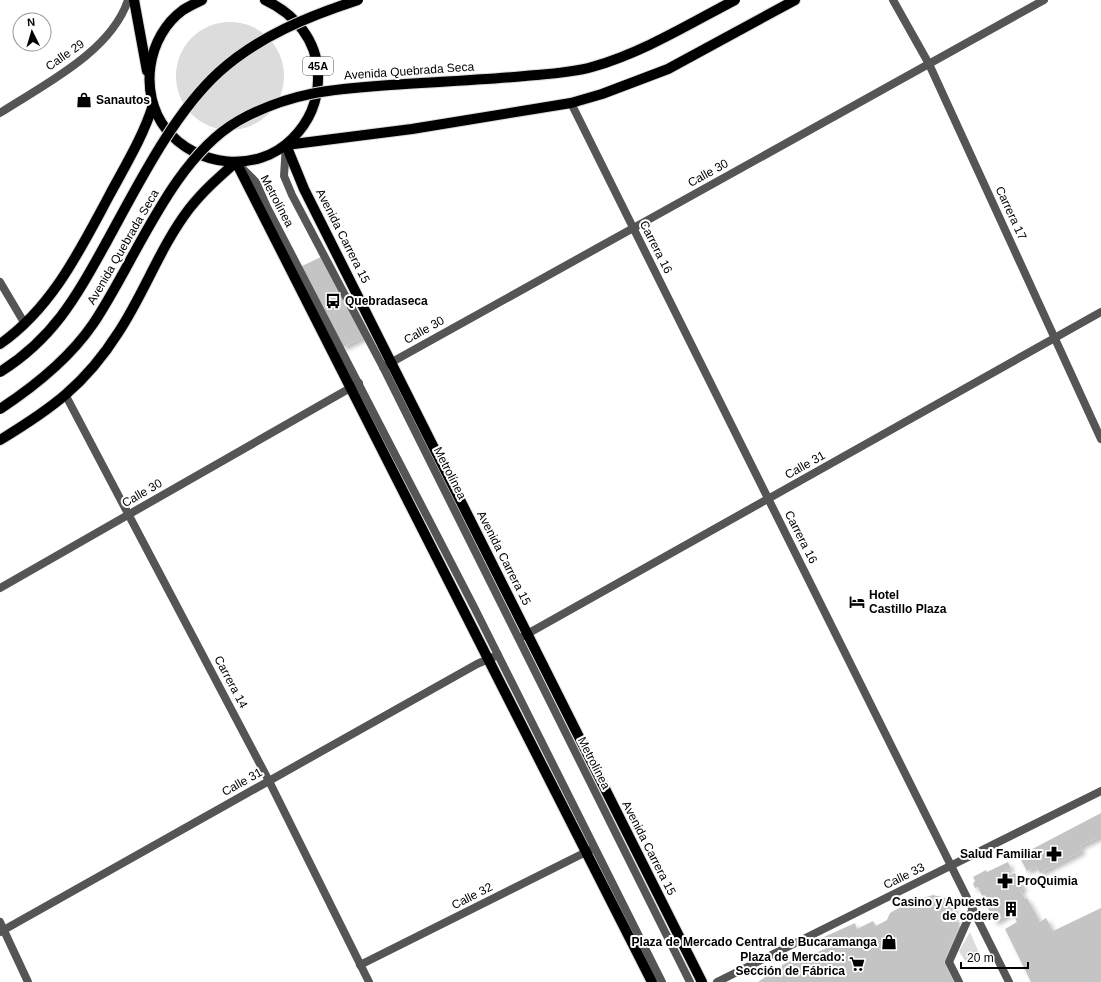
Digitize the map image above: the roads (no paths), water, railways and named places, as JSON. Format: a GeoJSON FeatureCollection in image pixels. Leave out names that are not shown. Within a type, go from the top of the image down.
{"type":"FeatureCollection","features":[{"type":"Feature","properties":{"kind":"main road","name":"45A"},"geometry":{"type":"LineString","coordinates":[[134,0],[154,105],[166,128],[185,147],[210,158],[236,162],[262,157],[286,145],[302,128],[313,109],[318,87],[318,65],[311,42],[298,22],[281,7],[265,0]]}},
{"type":"Feature","properties":{"kind":"main road","name":"45A"},"geometry":{"type":"LineString","coordinates":[[149,79],[153,53],[165,29],[183,10],[202,0]]}},
{"type":"Feature","properties":{"kind":"main road","name":"Avenida Quebrada Seca"},"geometry":{"type":"LineString","coordinates":[[0,372],[15,363],[43,338],[66,313],[166,140],[193,100],[220,72],[252,48],[286,27],[325,11],[358,0]]}},
{"type":"Feature","properties":{"kind":"main road","name":"Avenida Quebrada Seca"},"geometry":{"type":"LineString","coordinates":[[0,409],[23,394],[76,347],[97,318],[155,215],[175,185],[214,140],[235,123],[255,112],[287,99],[329,90],[507,78],[591,67],[621,56],[671,34],[735,0]]}},
{"type":"Feature","properties":{"kind":"main road"},"geometry":{"type":"LineString","coordinates":[[286,145],[412,129],[571,103],[602,94],[668,69],[795,0]]}},
{"type":"Feature","properties":{"kind":"main road"},"geometry":{"type":"LineString","coordinates":[[0,344],[25,324],[45,302],[63,278],[138,142],[154,105]]}},
{"type":"Feature","properties":{"kind":"main road","name":"Avenida Carrera 15"},"geometry":{"type":"LineString","coordinates":[[286,145],[304,189],[387,364],[523,637],[702,982]]}},
{"type":"Feature","properties":{"kind":"main road"},"geometry":{"type":"LineString","coordinates":[[0,440],[41,415],[66,396],[93,367],[118,334],[188,210],[206,188],[236,162],[355,386],[488,659],[590,850],[652,982]]}},
{"type":"Feature","properties":{"kind":"street","name":"Calle 29"},"geometry":{"type":"LineString","coordinates":[[0,113],[89,55],[105,39],[119,19],[128,0]]}},
{"type":"Feature","properties":{"kind":"street","name":"Carrera 17"},"geometry":{"type":"LineString","coordinates":[[893,0],[929,64],[1101,439]]}},
{"type":"Feature","properties":{"kind":"street","name":"Calle 30"},"geometry":{"type":"LineString","coordinates":[[387,364],[1044,0]]}},
{"type":"Feature","properties":{"kind":"street","name":"Carrera 16"},"geometry":{"type":"LineString","coordinates":[[571,103],[1010,982]]}},
{"type":"Feature","properties":{"kind":"street"},"geometry":{"type":"LineString","coordinates":[[0,282],[25,324]]}},
{"type":"Feature","properties":{"kind":"street","name":"Calle 31"},"geometry":{"type":"LineString","coordinates":[[523,637],[1101,312]]}},
{"type":"Feature","properties":{"kind":"street","name":"Calle 30"},"geometry":{"type":"LineString","coordinates":[[0,588],[355,386]]}},
{"type":"Feature","properties":{"kind":"street"},"geometry":{"type":"LineString","coordinates":[[355,386],[498,655],[590,850],[662,982]]}},
{"type":"Feature","properties":{"kind":"street","name":"Carrera 14"},"geometry":{"type":"LineString","coordinates":[[66,396],[269,781],[369,982]]}},
{"type":"Feature","properties":{"kind":"street","name":"Metrolínea"},"geometry":{"type":"LineString","coordinates":[[523,637],[690,982]]}},
{"type":"Feature","properties":{"kind":"street","name":"Calle 31"},"geometry":{"type":"LineString","coordinates":[[1,928],[488,659],[498,655]]}},
{"type":"Feature","properties":{"kind":"street","name":"Calle 33"},"geometry":{"type":"LineString","coordinates":[[717,982],[1101,791]]}},
{"type":"Feature","properties":{"kind":"street","name":"Calle 32"},"geometry":{"type":"LineString","coordinates":[[360,965],[590,850]]}},
{"type":"Feature","properties":{"kind":"street"},"geometry":{"type":"LineString","coordinates":[[959,982],[949,962],[973,908]]}},
{"type":"Feature","properties":{"kind":"street"},"geometry":{"type":"LineString","coordinates":[[1,928],[28,982]]}},
{"type":"Feature","properties":{"kind":"place","name":"Sanautos"},"geometry":{"type":"Point","coordinates":[84,100]}},
{"type":"Feature","properties":{"kind":"place","name":"Quebradaseca"},"geometry":{"type":"Point","coordinates":[333,301]}},
{"type":"Feature","properties":{"kind":"place","name":"Hotel Castillo Plaza"},"geometry":{"type":"Point","coordinates":[857,602]}},
{"type":"Feature","properties":{"kind":"place","name":"Salud Familiar"},"geometry":{"type":"Point","coordinates":[1054,854]}},
{"type":"Feature","properties":{"kind":"place","name":"ProQuimia"},"geometry":{"type":"Point","coordinates":[1005,881]}},
{"type":"Feature","properties":{"kind":"place","name":"Casino y Apuestas de codere"},"geometry":{"type":"Point","coordinates":[1011,909]}},
{"type":"Feature","properties":{"kind":"place","name":"Plaza de Mercado Central de Bucaramanga"},"geometry":{"type":"Point","coordinates":[889,942]}},
{"type":"Feature","properties":{"kind":"place","name":"Plaza de Mercado: Sección de Fábrica"},"geometry":{"type":"Point","coordinates":[857,964]}}]}
